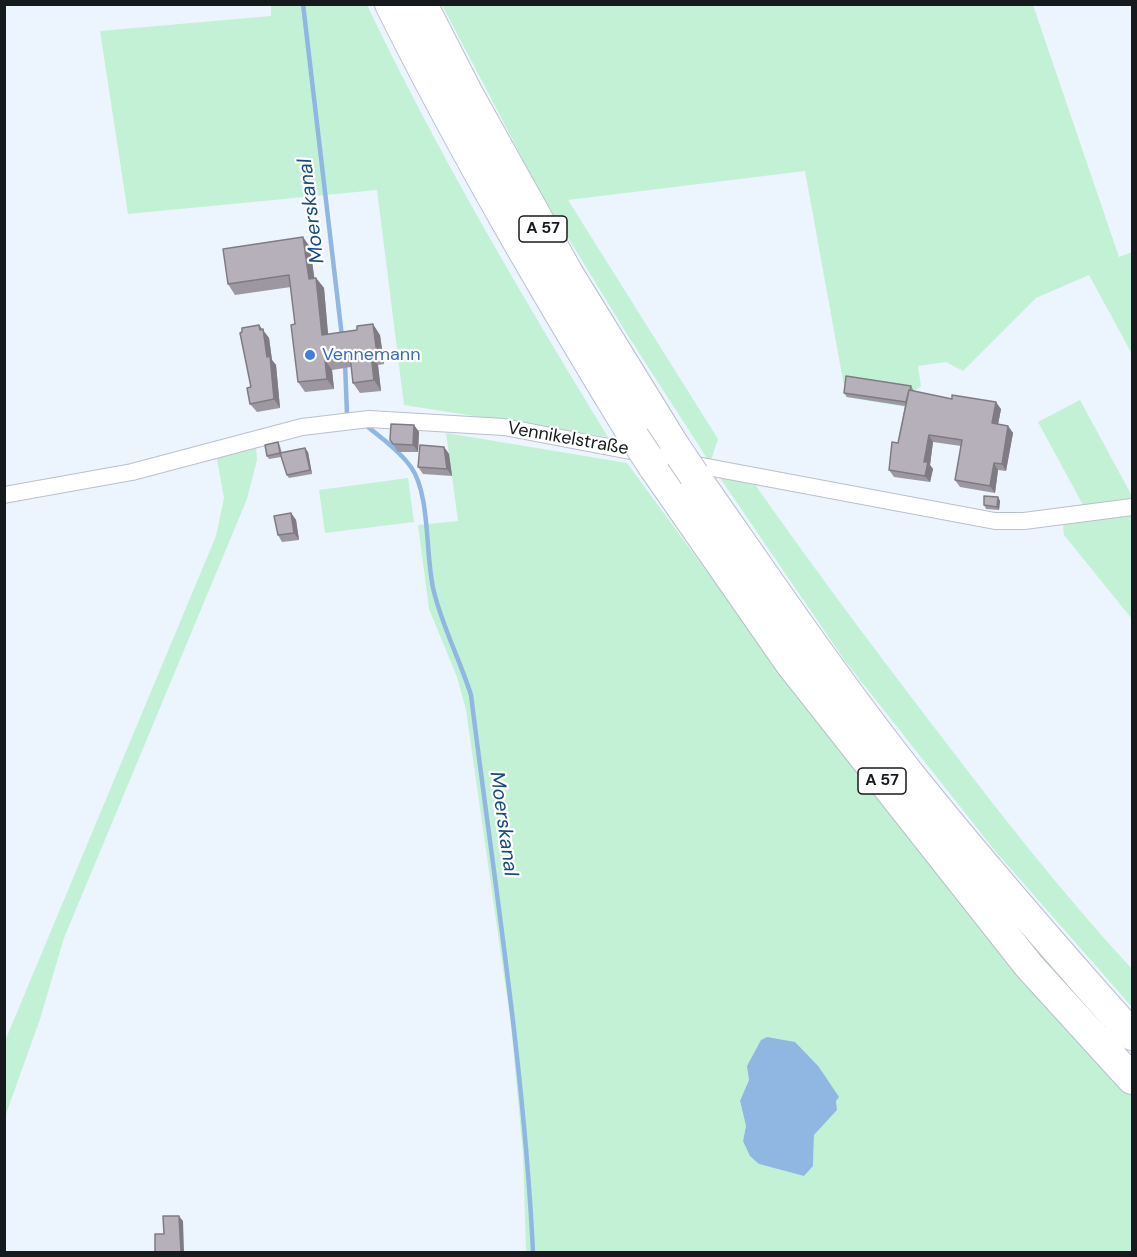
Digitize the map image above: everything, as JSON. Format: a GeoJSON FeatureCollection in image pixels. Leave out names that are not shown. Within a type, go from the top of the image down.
{"type":"FeatureCollection","features":[{"type":"Feature","properties":{"kind":"highway","name":"A 57"},"geometry":{"type":"LineString","coordinates":[[390,4],[443,111],[543,288],[653,466],[797,672],[1029,966],[1132,1079]]}},
{"type":"Feature","properties":{"kind":"highway","name":"A 57"},"geometry":{"type":"LineString","coordinates":[[422,4],[468,94],[569,275],[694,476],[814,648],[914,780],[1043,935],[1132,1035]]}},
{"type":"Feature","properties":{"kind":"street","name":"Vennikelstraße"},"geometry":{"type":"LineString","coordinates":[[4,495],[132,472],[302,427],[342,421],[393,419],[540,432],[757,478],[995,521],[1024,521],[1132,507]]}},
{"type":"Feature","properties":{"kind":"green space"},"geometry":{"type":"Polygon","coordinates":[[[271,5],[367,5],[394,61],[482,224],[608,437],[404,405],[377,190],[128,214],[100,31],[271,16],[271,5]]]}},
{"type":"Feature","properties":{"kind":"green space"},"geometry":{"type":"Polygon","coordinates":[[[442,5],[1033,5],[1119,257],[1132,252],[1132,354],[1089,275],[1036,298],[963,371],[946,362],[918,366],[921,386],[915,391],[912,408],[846,397],[805,171],[568,200],[718,439],[710,463],[625,331],[540,192],[442,5]]]}},
{"type":"Feature","properties":{"kind":"green space"},"geometry":{"type":"Polygon","coordinates":[[[1080,400],[1132,499],[1083,505],[1038,422],[1080,400]]]}},
{"type":"Feature","properties":{"kind":"green space"},"geometry":{"type":"Polygon","coordinates":[[[446,433],[627,463],[780,671],[1132,1093],[1132,1252],[526,1252],[523,1154],[511,1025],[466,710],[457,677],[429,609],[418,525],[458,521],[446,433]],[[819,1067],[749,1080],[740,1102],[746,1126],[743,1141],[759,1164],[804,1176],[813,1166],[814,1135],[837,1110],[838,1097],[819,1067]]]}},
{"type":"Feature","properties":{"kind":"green space"},"geometry":{"type":"Polygon","coordinates":[[[256,446],[257,460],[247,499],[64,938],[40,1019],[5,1117],[5,1041],[216,536],[224,498],[216,454],[256,446]]]}},
{"type":"Feature","properties":{"kind":"green space"},"geometry":{"type":"Polygon","coordinates":[[[718,475],[754,483],[843,606],[982,789],[1055,881],[1132,969],[1132,1007],[996,852],[845,661],[718,475]]]}},
{"type":"Feature","properties":{"kind":"green space"},"geometry":{"type":"Polygon","coordinates":[[[408,478],[414,522],[325,533],[319,490],[408,478]]]}},
{"type":"Feature","properties":{"kind":"green space"},"geometry":{"type":"Polygon","coordinates":[[[1132,511],[1132,619],[1064,535],[1063,526],[1069,520],[1132,511]]]}},
{"type":"Feature","properties":{"kind":"water"},"geometry":{"type":"Polygon","coordinates":[[[767,1037],[795,1042],[819,1067],[839,1097],[836,1101],[837,1110],[814,1135],[813,1166],[804,1176],[759,1164],[750,1156],[743,1141],[746,1126],[740,1101],[749,1080],[747,1066],[761,1040],[767,1037]]]}},
{"type":"Feature","properties":{"kind":"building"},"geometry":{"type":"Polygon","coordinates":[[[303,237],[309,279],[316,278],[322,335],[357,330],[357,326],[373,324],[377,354],[371,355],[374,380],[353,383],[350,356],[325,360],[327,379],[298,382],[291,325],[295,324],[289,275],[228,284],[223,249],[303,237]]]}},
{"type":"Feature","properties":{"kind":"building"},"geometry":{"type":"Polygon","coordinates":[[[259,325],[260,330],[263,329],[267,357],[270,356],[274,399],[250,404],[247,388],[251,387],[240,333],[242,328],[259,325]]]}},
{"type":"Feature","properties":{"kind":"building"},"geometry":{"type":"Polygon","coordinates":[[[846,376],[911,386],[906,402],[844,393],[846,376]]]}},
{"type":"Feature","properties":{"kind":"building"},"geometry":{"type":"Polygon","coordinates":[[[909,390],[952,399],[952,395],[996,402],[992,423],[1008,426],[1002,464],[994,463],[990,486],[955,480],[962,440],[929,435],[924,462],[928,462],[925,476],[889,470],[892,442],[898,443],[909,390]]]}},
{"type":"Feature","properties":{"kind":"building"},"geometry":{"type":"Polygon","coordinates":[[[391,424],[414,425],[413,445],[393,444],[390,440],[391,424]]]}},
{"type":"Feature","properties":{"kind":"building"},"geometry":{"type":"Polygon","coordinates":[[[278,442],[280,453],[267,456],[265,445],[278,442]]]}},
{"type":"Feature","properties":{"kind":"building"},"geometry":{"type":"Polygon","coordinates":[[[420,445],[444,447],[447,469],[418,467],[420,445]]]}},
{"type":"Feature","properties":{"kind":"building"},"geometry":{"type":"Polygon","coordinates":[[[305,448],[310,470],[287,475],[280,453],[305,448]]]}},
{"type":"Feature","properties":{"kind":"building"},"geometry":{"type":"Polygon","coordinates":[[[984,496],[998,497],[997,507],[984,505],[984,496]]]}},
{"type":"Feature","properties":{"kind":"building"},"geometry":{"type":"Polygon","coordinates":[[[291,513],[294,533],[278,535],[274,516],[291,513]]]}},
{"type":"Feature","properties":{"kind":"building"},"geometry":{"type":"Polygon","coordinates":[[[163,1216],[179,1216],[181,1252],[155,1252],[155,1234],[164,1234],[163,1216]]]}},
{"type":"Feature","properties":{"kind":"waterway","name":"Moerskanal"},"geometry":{"type":"LineString","coordinates":[[303,4],[342,337]]}},
{"type":"Feature","properties":{"kind":"waterway","name":"Moerskanal"},"geometry":{"type":"LineString","coordinates":[[345,363],[347,414]]}},
{"type":"Feature","properties":{"kind":"waterway","name":"Moerskanal"},"geometry":{"type":"LineString","coordinates":[[367,426],[401,455],[417,479],[425,510],[434,592],[471,695],[523,1113],[533,1252]]}},
{"type":"Feature","properties":{"kind":"place","name":"Vennemann"},"geometry":{"type":"Point","coordinates":[310,355]}}]}
